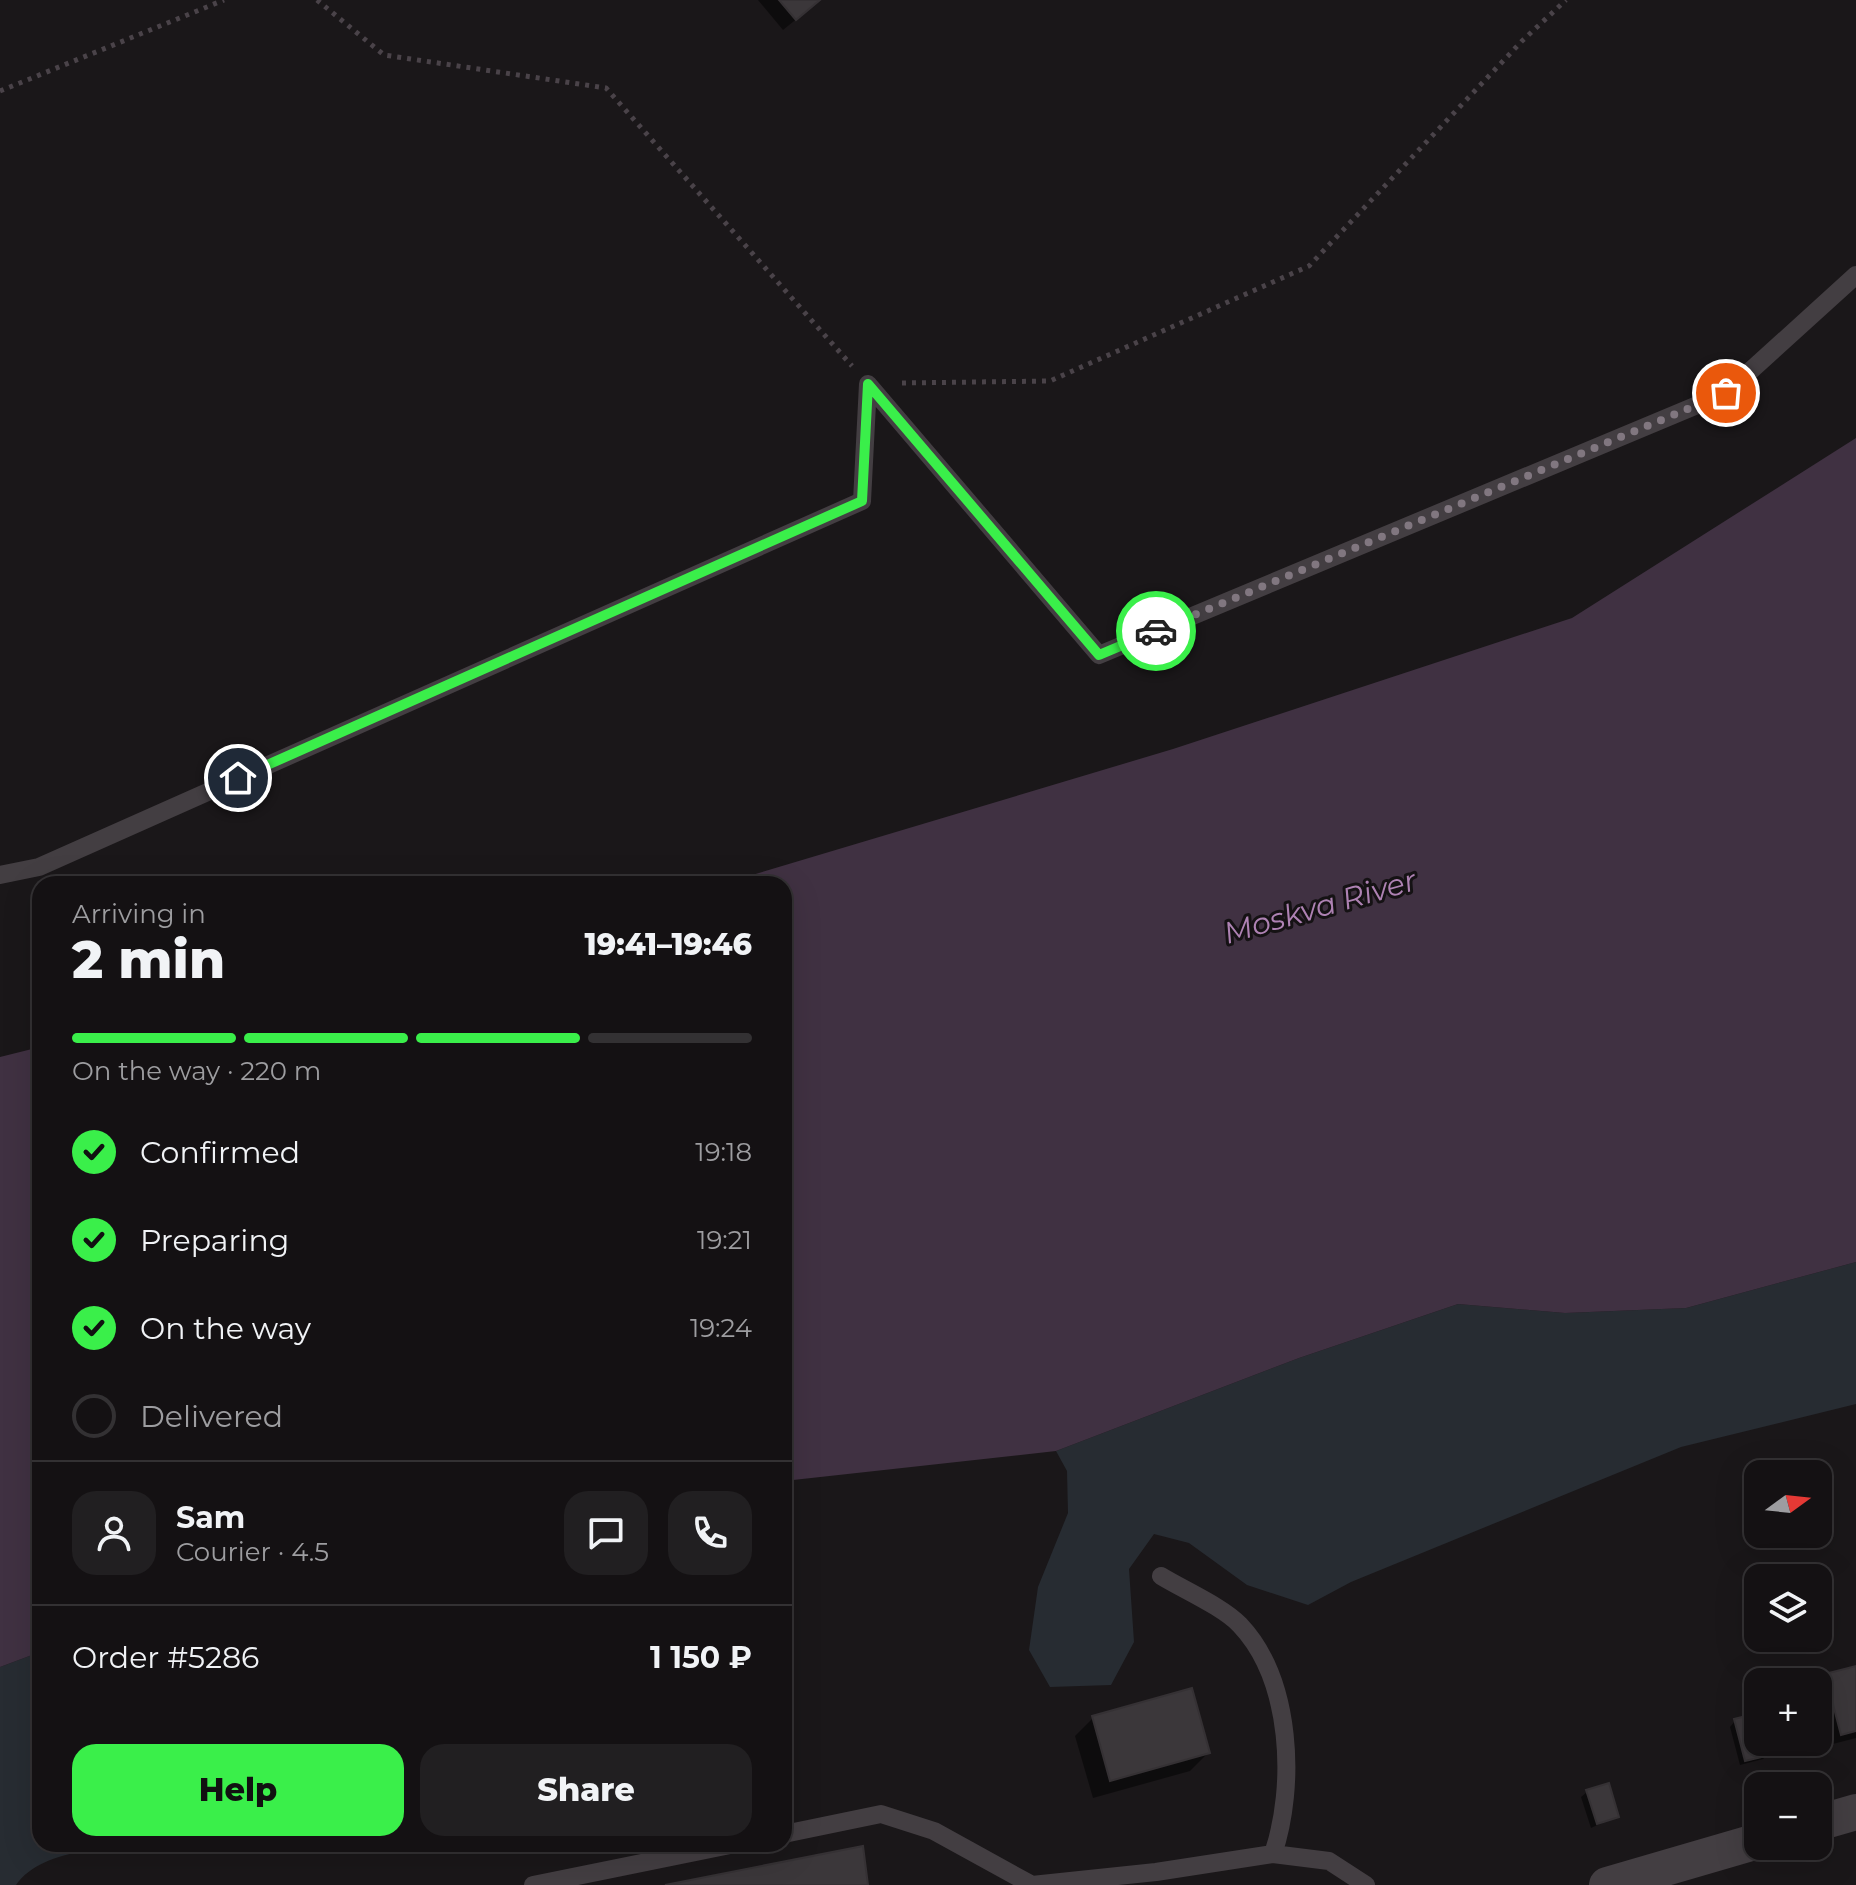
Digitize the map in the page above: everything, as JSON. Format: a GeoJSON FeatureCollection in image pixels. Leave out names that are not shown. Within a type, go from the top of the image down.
{"type":"FeatureCollection","features":[{"type":"Feature","properties":{"kind":"street"},"geometry":{"type":"LineString","coordinates":[[1832,1819],[1856,1812]]}},
{"type":"Feature","properties":{"kind":"street"},"geometry":{"type":"LineString","coordinates":[[1607,1885],[1744,1845]]}},
{"type":"Feature","properties":{"kind":"lane"},"geometry":{"type":"LineString","coordinates":[[868,384],[1099,655],[1726,393],[1856,275]]}},
{"type":"Feature","properties":{"kind":"lane"},"geometry":{"type":"LineString","coordinates":[[0,875],[39,867],[862,501],[868,384]]}},
{"type":"Feature","properties":{"kind":"lane"},"geometry":{"type":"LineString","coordinates":[[1161,1576],[1239,1624],[1269,1667],[1287,1746],[1284,1821],[1273,1854]]}},
{"type":"Feature","properties":{"kind":"lane"},"geometry":{"type":"LineString","coordinates":[[792,1832],[881,1814],[934,1831],[1032,1885],[1156,1872],[1273,1854],[1329,1861],[1366,1885]]}},
{"type":"Feature","properties":{"kind":"lane"},"geometry":{"type":"LineString","coordinates":[[533,1885],[696,1852]]}},
{"type":"Feature","properties":{"kind":"path"},"geometry":{"type":"LineString","coordinates":[[0,91],[224,0]]}},
{"type":"Feature","properties":{"kind":"path"},"geometry":{"type":"LineString","coordinates":[[317,0],[384,55],[606,88],[868,384],[1050,381],[1309,266],[1522,41],[1566,0]]}},
{"type":"Feature","properties":{"kind":"shaded area"},"geometry":{"type":"Polygon","coordinates":[[[1856,1262],[1856,1404],[1681,1447],[1351,1582],[1308,1605],[1247,1585],[1189,1543],[1154,1534],[1129,1569],[1134,1642],[1111,1685],[1050,1687],[1029,1650],[1038,1587],[1068,1513],[1067,1471],[1056,1451],[1299,1358],[1458,1304],[1565,1313],[1686,1308],[1856,1262]]]}},
{"type":"Feature","properties":{"kind":"shaded area"},"geometry":{"type":"Polygon","coordinates":[[[32,1655],[32,1852],[79,1852],[45,1862],[16,1885],[0,1885],[0,1667],[32,1655]]]}},
{"type":"Feature","properties":{"kind":"water","name":"Moskva River"},"geometry":{"type":"Polygon","coordinates":[[[1856,438],[1856,1262],[1686,1308],[1565,1313],[1458,1304],[1299,1358],[1056,1451],[792,1480],[792,876],[749,876],[1173,749],[1572,618],[1856,438]]]}},
{"type":"Feature","properties":{"kind":"water"},"geometry":{"type":"Polygon","coordinates":[[[32,1049],[32,1655],[0,1667],[0,1057],[32,1049]]]}},
{"type":"Feature","properties":{"kind":"building"},"geometry":{"type":"Polygon","coordinates":[[[779,0],[820,0],[796,20],[779,0]]]}},
{"type":"Feature","properties":{"kind":"building"},"geometry":{"type":"Polygon","coordinates":[[[1856,1666],[1856,1731],[1841,1735],[1832,1701],[1832,1672],[1856,1666]]]}},
{"type":"Feature","properties":{"kind":"building"},"geometry":{"type":"Polygon","coordinates":[[[1192,1688],[1210,1753],[1110,1781],[1092,1716],[1192,1688]]]}},
{"type":"Feature","properties":{"kind":"building"},"geometry":{"type":"Polygon","coordinates":[[[1744,1716],[1744,1756],[1766,1756],[1745,1761],[1734,1719],[1744,1716]]]}},
{"type":"Feature","properties":{"kind":"building"},"geometry":{"type":"Polygon","coordinates":[[[1609,1783],[1619,1817],[1597,1824],[1586,1790],[1609,1783]]]}},
{"type":"Feature","properties":{"kind":"building"},"geometry":{"type":"Polygon","coordinates":[[[863,1846],[868,1885],[665,1885],[863,1846]]]}},
{"type":"Feature","properties":{"kind":"way so far"},"geometry":{"type":"LineString","coordinates":[[1156,631],[1726,393]]}},
{"type":"Feature","properties":{"kind":"route"},"geometry":{"type":"LineString","coordinates":[[238,778],[862,501],[868,384],[1099,655],[1156,631]]}}]}
